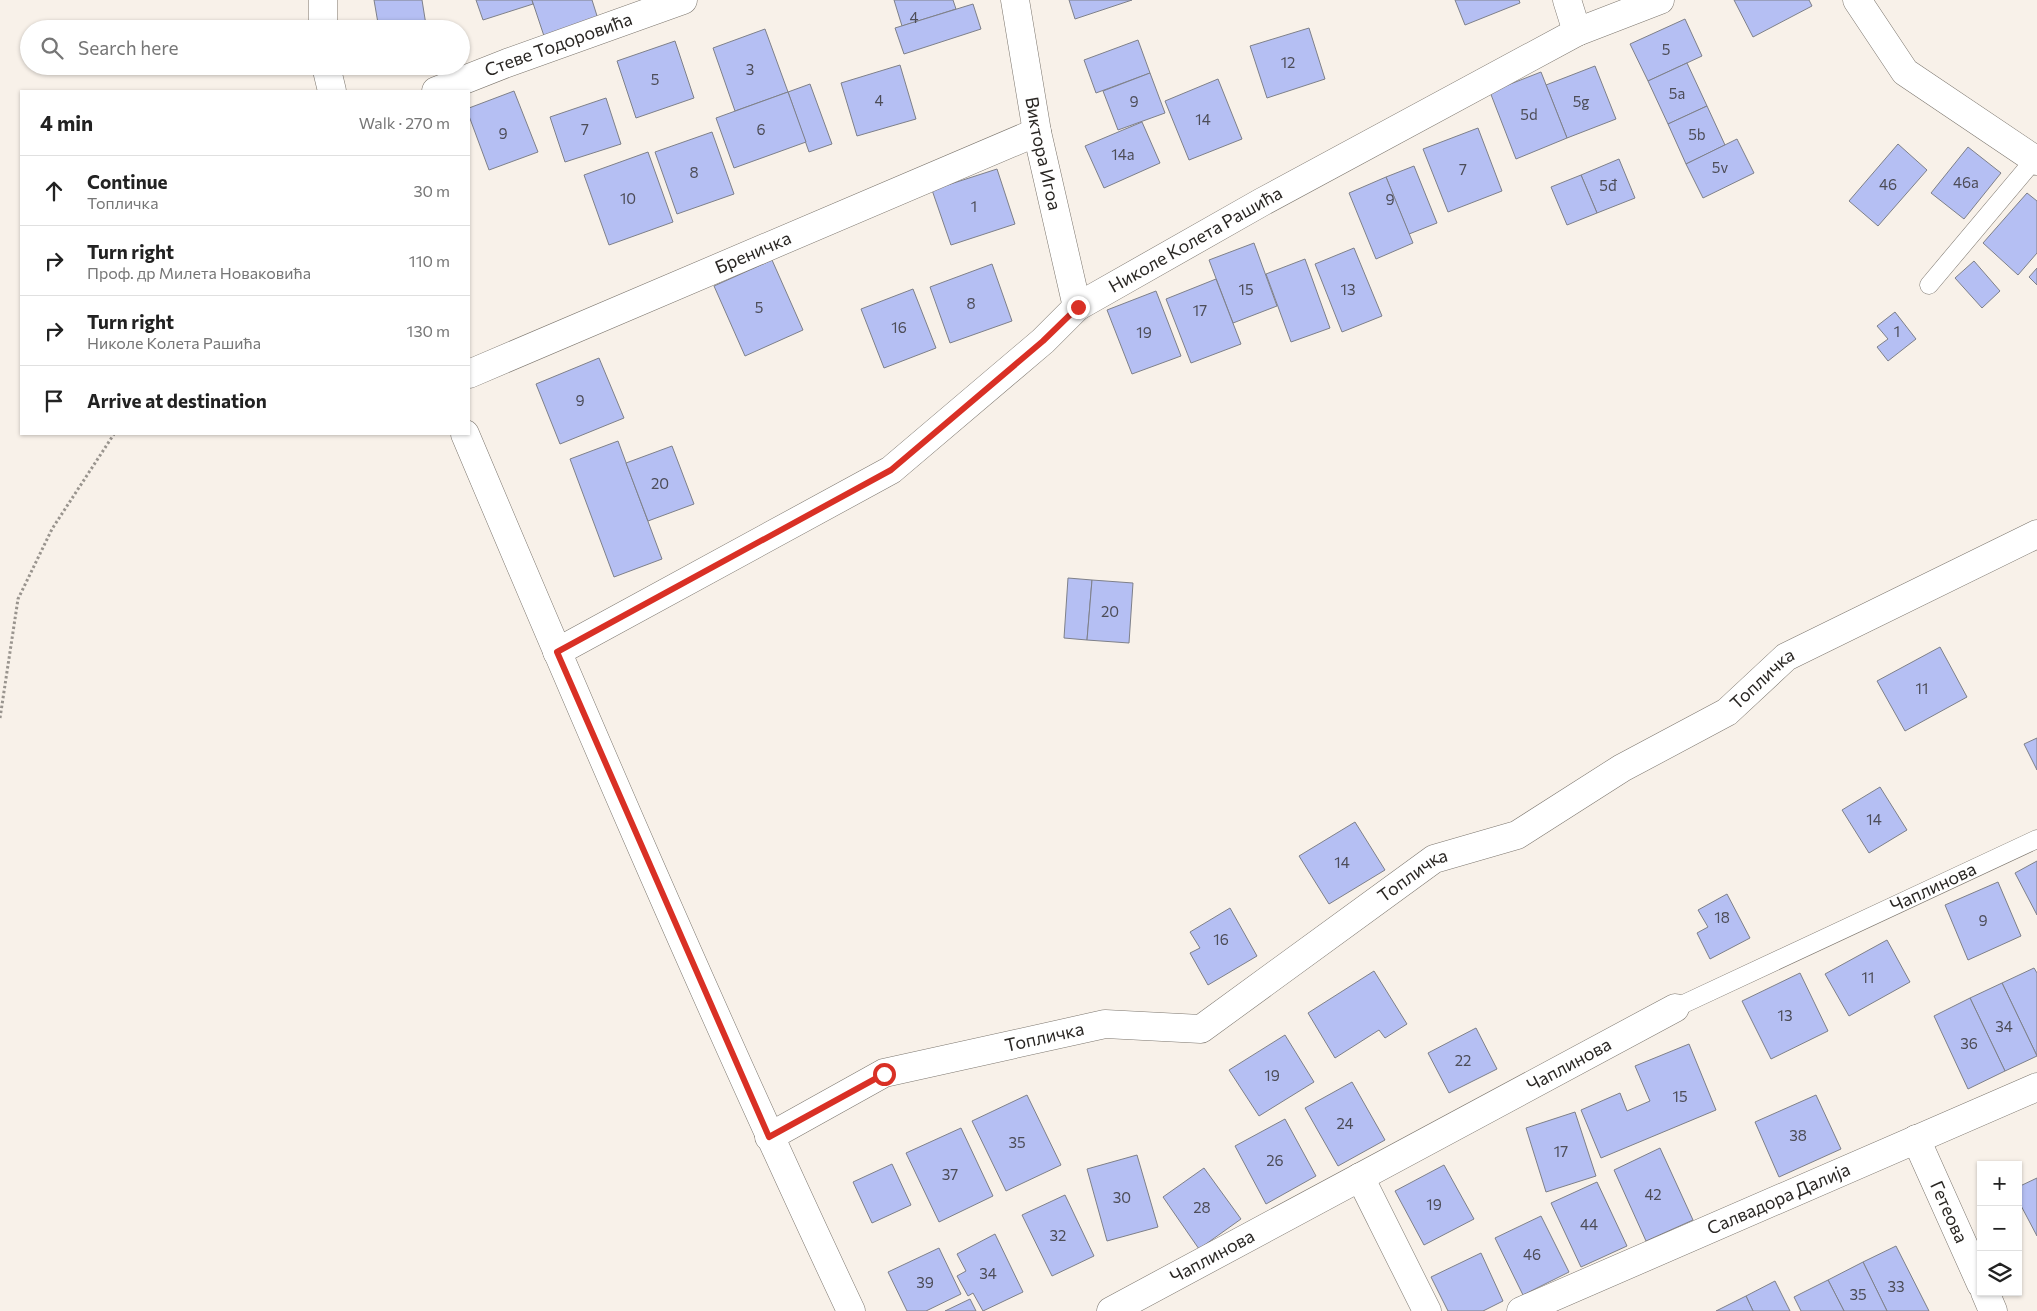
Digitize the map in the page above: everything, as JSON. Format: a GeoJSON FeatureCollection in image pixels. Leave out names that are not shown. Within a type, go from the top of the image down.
{"type":"FeatureCollection","features":[{"type":"Feature","properties":{"kind":"street"},"geometry":{"type":"LineString","coordinates":[[323,0],[323,20]]}},
{"type":"Feature","properties":{"kind":"street","name":"Стеве Тодоровића"},"geometry":{"type":"LineString","coordinates":[[439,90],[507,63],[683,0]]}},
{"type":"Feature","properties":{"kind":"street","name":"Виктора Игоа"},"geometry":{"type":"LineString","coordinates":[[1015,0],[1037,132],[1078,307]]}},
{"type":"Feature","properties":{"kind":"street"},"geometry":{"type":"LineString","coordinates":[[1567,0],[1577,32]]}},
{"type":"Feature","properties":{"kind":"street","name":"Николе Колета Рашића"},"geometry":{"type":"LineString","coordinates":[[557,652],[891,470],[1043,341],[1078,307],[1262,202],[1577,32],[1660,0]]}},
{"type":"Feature","properties":{"kind":"street"},"geometry":{"type":"LineString","coordinates":[[1857,0],[1905,72],[2036,160]]}},
{"type":"Feature","properties":{"kind":"street"},"geometry":{"type":"LineString","coordinates":[[328,75],[332,90]]}},
{"type":"Feature","properties":{"kind":"street","name":"Бреничка"},"geometry":{"type":"LineString","coordinates":[[470,374],[1037,132]]}},
{"type":"Feature","properties":{"kind":"street"},"geometry":{"type":"LineString","coordinates":[[465,435],[557,652],[769,1137],[852,1311]]}},
{"type":"Feature","properties":{"kind":"street","name":"Топличка"},"geometry":{"type":"LineString","coordinates":[[769,1137],[884,1074],[1105,1024],[1201,1029],[1434,859],[1517,835],[1622,768],[1727,712],[1786,657],[2037,534]]}},
{"type":"Feature","properties":{"kind":"street","name":"Чаплинова"},"geometry":{"type":"LineString","coordinates":[[1112,1311],[1675,1008]]}},
{"type":"Feature","properties":{"kind":"street","name":"Салвадора Далија"},"geometry":{"type":"LineString","coordinates":[[1521,1311],[2037,1087]]}},
{"type":"Feature","properties":{"kind":"street","name":"Гетеова"},"geometry":{"type":"LineString","coordinates":[[1916,1139],[1977,1275]]}},
{"type":"Feature","properties":{"kind":"street"},"geometry":{"type":"LineString","coordinates":[[1360,1177],[1427,1311]]}},
{"type":"Feature","properties":{"kind":"street"},"geometry":{"type":"LineString","coordinates":[[1987,1296],[1993,1311]]}},
{"type":"Feature","properties":{"kind":"lane"},"geometry":{"type":"LineString","coordinates":[[1929,285],[2036,160]]}},
{"type":"Feature","properties":{"kind":"lane","name":"Чаплинова"},"geometry":{"type":"LineString","coordinates":[[1675,1008],[2037,839]]}},
{"type":"Feature","properties":{"kind":"path"},"geometry":{"type":"LineString","coordinates":[[0,718],[18,600],[52,529],[113,435]]}},
{"type":"Feature","properties":{"kind":"building"},"geometry":{"type":"Polygon","coordinates":[[[374,0],[422,0],[425,20],[377,20],[374,0]]]}},
{"type":"Feature","properties":{"kind":"building"},"geometry":{"type":"Polygon","coordinates":[[[476,0],[532,0],[533,4],[483,20],[476,0]]]}},
{"type":"Feature","properties":{"kind":"building"},"geometry":{"type":"Polygon","coordinates":[[[532,0],[592,0],[598,19],[544,36],[532,0]]]}},
{"type":"Feature","properties":{"kind":"building"},"geometry":{"type":"Polygon","coordinates":[[[894,0],[953,0],[956,9],[902,26],[894,0]]]}},
{"type":"Feature","properties":{"kind":"building"},"geometry":{"type":"Polygon","coordinates":[[[1069,0],[1132,0],[1075,19],[1069,0]]]}},
{"type":"Feature","properties":{"kind":"building"},"geometry":{"type":"Polygon","coordinates":[[[1455,0],[1519,0],[1520,3],[1465,25],[1455,0]]]}},
{"type":"Feature","properties":{"kind":"building"},"geometry":{"type":"Polygon","coordinates":[[[1734,0],[1809,0],[1812,6],[1753,37],[1734,0]]]}},
{"type":"Feature","properties":{"kind":"building"},"geometry":{"type":"Polygon","coordinates":[[[973,4],[981,29],[904,54],[895,28],[973,4]]]}},
{"type":"Feature","properties":{"kind":"building"},"geometry":{"type":"Polygon","coordinates":[[[1685,19],[1702,56],[1648,81],[1630,44],[1685,19]]]}},
{"type":"Feature","properties":{"kind":"building"},"geometry":{"type":"Polygon","coordinates":[[[1309,28],[1325,79],[1267,98],[1250,46],[1309,28]]]}},
{"type":"Feature","properties":{"kind":"building"},"geometry":{"type":"Polygon","coordinates":[[[765,29],[788,92],[735,111],[713,48],[765,29]]]}},
{"type":"Feature","properties":{"kind":"building"},"geometry":{"type":"Polygon","coordinates":[[[1138,40],[1150,73],[1096,93],[1084,60],[1138,40]]]}},
{"type":"Feature","properties":{"kind":"building"},"geometry":{"type":"Polygon","coordinates":[[[675,41],[694,98],[636,118],[617,61],[675,41]]]}},
{"type":"Feature","properties":{"kind":"building"},"geometry":{"type":"Polygon","coordinates":[[[1687,63],[1707,106],[1668,124],[1648,81],[1687,63]]]}},
{"type":"Feature","properties":{"kind":"building"},"geometry":{"type":"Polygon","coordinates":[[[900,65],[916,119],[857,136],[841,83],[900,65]]]}},
{"type":"Feature","properties":{"kind":"building"},"geometry":{"type":"Polygon","coordinates":[[[1595,66],[1616,119],[1567,138],[1546,85],[1595,66]]]}},
{"type":"Feature","properties":{"kind":"building"},"geometry":{"type":"Polygon","coordinates":[[[1541,72],[1567,138],[1516,159],[1490,92],[1541,72]]]}},
{"type":"Feature","properties":{"kind":"building"},"geometry":{"type":"Polygon","coordinates":[[[1150,73],[1165,113],[1118,130],[1103,91],[1150,73]]]}},
{"type":"Feature","properties":{"kind":"building"},"geometry":{"type":"Polygon","coordinates":[[[1218,79],[1242,139],[1189,160],[1165,101],[1218,79]]]}},
{"type":"Feature","properties":{"kind":"building"},"geometry":{"type":"Polygon","coordinates":[[[810,84],[832,144],[809,152],[788,92],[810,84]]]}},
{"type":"Feature","properties":{"kind":"building"},"geometry":{"type":"Polygon","coordinates":[[[514,91],[538,152],[489,170],[470,119],[470,108],[514,91]]]}},
{"type":"Feature","properties":{"kind":"building"},"geometry":{"type":"Polygon","coordinates":[[[788,92],[806,142],[734,168],[716,118],[788,92]]]}},
{"type":"Feature","properties":{"kind":"building"},"geometry":{"type":"Polygon","coordinates":[[[606,98],[621,144],[565,162],[550,117],[606,98]]]}},
{"type":"Feature","properties":{"kind":"building"},"geometry":{"type":"Polygon","coordinates":[[[1707,106],[1725,145],[1686,164],[1668,124],[1707,106]]]}},
{"type":"Feature","properties":{"kind":"building"},"geometry":{"type":"Polygon","coordinates":[[[1142,122],[1160,163],[1104,188],[1085,146],[1142,122]]]}},
{"type":"Feature","properties":{"kind":"building"},"geometry":{"type":"Polygon","coordinates":[[[1478,128],[1502,191],[1448,212],[1423,149],[1478,128]]]}},
{"type":"Feature","properties":{"kind":"building"},"geometry":{"type":"Polygon","coordinates":[[[712,132],[734,194],[677,214],[655,152],[712,132]]]}},
{"type":"Feature","properties":{"kind":"building"},"geometry":{"type":"Polygon","coordinates":[[[1737,139],[1754,173],[1703,198],[1686,164],[1737,139]]]}},
{"type":"Feature","properties":{"kind":"building"},"geometry":{"type":"Polygon","coordinates":[[[1898,144],[1927,170],[1878,226],[1849,201],[1898,144]]]}},
{"type":"Feature","properties":{"kind":"building"},"geometry":{"type":"Polygon","coordinates":[[[1968,147],[2001,173],[1964,219],[1931,193],[1968,147]]]}},
{"type":"Feature","properties":{"kind":"building"},"geometry":{"type":"Polygon","coordinates":[[[648,152],[673,222],[609,245],[584,175],[648,152]]]}},
{"type":"Feature","properties":{"kind":"building"},"geometry":{"type":"Polygon","coordinates":[[[1619,159],[1635,198],[1597,213],[1581,175],[1619,159]]]}},
{"type":"Feature","properties":{"kind":"building"},"geometry":{"type":"Polygon","coordinates":[[[1414,166],[1437,223],[1409,234],[1386,177],[1414,166]]]}},
{"type":"Feature","properties":{"kind":"building"},"geometry":{"type":"Polygon","coordinates":[[[997,169],[1015,224],[951,245],[932,190],[997,169]]]}},
{"type":"Feature","properties":{"kind":"building"},"geometry":{"type":"Polygon","coordinates":[[[1581,175],[1597,213],[1567,225],[1551,187],[1581,175]]]}},
{"type":"Feature","properties":{"kind":"building"},"geometry":{"type":"Polygon","coordinates":[[[1386,177],[1413,243],[1376,259],[1349,193],[1386,177]]]}},
{"type":"Feature","properties":{"kind":"building"},"geometry":{"type":"Polygon","coordinates":[[[2027,193],[2037,201],[2037,253],[2018,275],[1983,243],[2027,193]]]}},
{"type":"Feature","properties":{"kind":"building"},"geometry":{"type":"Polygon","coordinates":[[[1254,243],[1277,306],[1233,323],[1209,260],[1254,243]]]}},
{"type":"Feature","properties":{"kind":"building"},"geometry":{"type":"Polygon","coordinates":[[[1354,248],[1382,316],[1342,332],[1315,264],[1354,248]]]}},
{"type":"Feature","properties":{"kind":"building"},"geometry":{"type":"Polygon","coordinates":[[[1305,259],[1330,328],[1291,342],[1266,274],[1305,259]]]}},
{"type":"Feature","properties":{"kind":"building"},"geometry":{"type":"Polygon","coordinates":[[[772,260],[803,330],[745,356],[714,286],[772,260]]]}},
{"type":"Feature","properties":{"kind":"building"},"geometry":{"type":"Polygon","coordinates":[[[1974,261],[2000,291],[1982,308],[1955,278],[1974,261]]]}},
{"type":"Feature","properties":{"kind":"building"},"geometry":{"type":"Polygon","coordinates":[[[992,264],[1012,321],[950,343],[930,287],[992,264]]]}},
{"type":"Feature","properties":{"kind":"building"},"geometry":{"type":"Polygon","coordinates":[[[2037,268],[2037,285],[2029,277],[2037,268]]]}},
{"type":"Feature","properties":{"kind":"building"},"geometry":{"type":"Polygon","coordinates":[[[1216,279],[1241,344],[1191,363],[1166,299],[1216,279]]]}},
{"type":"Feature","properties":{"kind":"building"},"geometry":{"type":"Polygon","coordinates":[[[913,289],[936,348],[884,368],[861,309],[913,289]]]}},
{"type":"Feature","properties":{"kind":"building"},"geometry":{"type":"Polygon","coordinates":[[[1156,291],[1181,356],[1132,374],[1107,310],[1156,291]]]}},
{"type":"Feature","properties":{"kind":"building"},"geometry":{"type":"Polygon","coordinates":[[[1895,312],[1916,339],[1888,361],[1877,347],[1888,339],[1877,326],[1895,312]]]}},
{"type":"Feature","properties":{"kind":"building"},"geometry":{"type":"Polygon","coordinates":[[[599,358],[624,418],[560,444],[536,384],[599,358]]]}},
{"type":"Feature","properties":{"kind":"building"},"geometry":{"type":"Polygon","coordinates":[[[618,441],[662,559],[614,577],[570,459],[618,441]]]}},
{"type":"Feature","properties":{"kind":"building"},"geometry":{"type":"Polygon","coordinates":[[[672,446],[694,504],[648,521],[626,463],[672,446]]]}},
{"type":"Feature","properties":{"kind":"building"},"geometry":{"type":"Polygon","coordinates":[[[1068,578],[1092,580],[1087,640],[1064,638],[1068,578]]]}},
{"type":"Feature","properties":{"kind":"building"},"geometry":{"type":"Polygon","coordinates":[[[1092,580],[1133,583],[1129,643],[1087,640],[1092,580]]]}},
{"type":"Feature","properties":{"kind":"building"},"geometry":{"type":"Polygon","coordinates":[[[1940,647],[1967,697],[1905,731],[1877,681],[1940,647]]]}},
{"type":"Feature","properties":{"kind":"building"},"geometry":{"type":"Polygon","coordinates":[[[2037,738],[2037,770],[2024,744],[2037,738]]]}},
{"type":"Feature","properties":{"kind":"building"},"geometry":{"type":"Polygon","coordinates":[[[1880,787],[1907,830],[1869,853],[1842,810],[1880,787]]]}},
{"type":"Feature","properties":{"kind":"building"},"geometry":{"type":"Polygon","coordinates":[[[1355,822],[1385,870],[1329,904],[1299,856],[1355,822]]]}},
{"type":"Feature","properties":{"kind":"building"},"geometry":{"type":"Polygon","coordinates":[[[2037,861],[2037,915],[2015,873],[2037,861]]]}},
{"type":"Feature","properties":{"kind":"building"},"geometry":{"type":"Polygon","coordinates":[[[1998,882],[2021,936],[1968,960],[1945,905],[1998,882]]]}},
{"type":"Feature","properties":{"kind":"building"},"geometry":{"type":"Polygon","coordinates":[[[1727,894],[1750,938],[1710,959],[1697,933],[1708,927],[1698,910],[1727,894]]]}},
{"type":"Feature","properties":{"kind":"building"},"geometry":{"type":"Polygon","coordinates":[[[1230,908],[1257,956],[1208,985],[1190,953],[1200,948],[1190,932],[1230,908]]]}},
{"type":"Feature","properties":{"kind":"building"},"geometry":{"type":"Polygon","coordinates":[[[1887,940],[1910,982],[1849,1016],[1825,974],[1887,940]]]}},
{"type":"Feature","properties":{"kind":"building"},"geometry":{"type":"Polygon","coordinates":[[[2034,968],[2037,973],[2037,1056],[2002,983],[2034,968]]]}},
{"type":"Feature","properties":{"kind":"building"},"geometry":{"type":"Polygon","coordinates":[[[1374,971],[1407,1024],[1385,1038],[1379,1030],[1335,1058],[1308,1013],[1374,971]]]}},
{"type":"Feature","properties":{"kind":"building"},"geometry":{"type":"Polygon","coordinates":[[[1800,973],[1828,1031],[1771,1059],[1742,1001],[1800,973]]]}},
{"type":"Feature","properties":{"kind":"building"},"geometry":{"type":"Polygon","coordinates":[[[2002,983],[2037,1056],[2005,1071],[1970,998],[2002,983]]]}},
{"type":"Feature","properties":{"kind":"building"},"geometry":{"type":"Polygon","coordinates":[[[1970,998],[2005,1071],[1968,1089],[1934,1016],[1970,998]]]}},
{"type":"Feature","properties":{"kind":"building"},"geometry":{"type":"Polygon","coordinates":[[[1476,1028],[1497,1069],[1449,1093],[1428,1053],[1476,1028]]]}},
{"type":"Feature","properties":{"kind":"building"},"geometry":{"type":"Polygon","coordinates":[[[1285,1035],[1314,1082],[1259,1116],[1229,1070],[1285,1035]]]}},
{"type":"Feature","properties":{"kind":"building"},"geometry":{"type":"Polygon","coordinates":[[[1689,1044],[1716,1110],[1601,1158],[1581,1110],[1620,1093],[1627,1111],[1650,1101],[1635,1066],[1689,1044]]]}},
{"type":"Feature","properties":{"kind":"building"},"geometry":{"type":"Polygon","coordinates":[[[1352,1082],[1385,1140],[1338,1166],[1305,1108],[1352,1082]]]}},
{"type":"Feature","properties":{"kind":"building"},"geometry":{"type":"Polygon","coordinates":[[[1027,1095],[1061,1165],[1006,1191],[972,1121],[1027,1095]]]}},
{"type":"Feature","properties":{"kind":"building"},"geometry":{"type":"Polygon","coordinates":[[[1816,1095],[1841,1149],[1779,1177],[1755,1122],[1816,1095]]]}},
{"type":"Feature","properties":{"kind":"building"},"geometry":{"type":"Polygon","coordinates":[[[1575,1112],[1596,1176],[1546,1192],[1526,1128],[1575,1112]]]}},
{"type":"Feature","properties":{"kind":"building"},"geometry":{"type":"Polygon","coordinates":[[[1285,1119],[1316,1176],[1266,1204],[1235,1146],[1285,1119]]]}},
{"type":"Feature","properties":{"kind":"building"},"geometry":{"type":"Polygon","coordinates":[[[961,1128],[993,1196],[939,1222],[906,1153],[961,1128]]]}},
{"type":"Feature","properties":{"kind":"building"},"geometry":{"type":"Polygon","coordinates":[[[1660,1148],[1693,1220],[1646,1241],[1614,1170],[1660,1148]]]}},
{"type":"Feature","properties":{"kind":"building"},"geometry":{"type":"Polygon","coordinates":[[[1137,1155],[1158,1227],[1107,1241],[1087,1169],[1137,1155]]]}},
{"type":"Feature","properties":{"kind":"building"},"geometry":{"type":"Polygon","coordinates":[[[892,1164],[911,1205],[872,1223],[853,1182],[892,1164]]]}},
{"type":"Feature","properties":{"kind":"building"},"geometry":{"type":"Polygon","coordinates":[[[1444,1165],[1474,1219],[1424,1245],[1395,1191],[1444,1165]]]}},
{"type":"Feature","properties":{"kind":"building"},"geometry":{"type":"Polygon","coordinates":[[[1204,1168],[1241,1219],[1199,1249],[1163,1197],[1204,1168]]]}},
{"type":"Feature","properties":{"kind":"building"},"geometry":{"type":"Polygon","coordinates":[[[2037,1178],[2037,1236],[2022,1208],[2022,1185],[2037,1178]]]}},
{"type":"Feature","properties":{"kind":"building"},"geometry":{"type":"Polygon","coordinates":[[[1597,1182],[1627,1246],[1581,1267],[1551,1203],[1597,1182]]]}},
{"type":"Feature","properties":{"kind":"building"},"geometry":{"type":"Polygon","coordinates":[[[1065,1195],[1094,1256],[1052,1276],[1022,1215],[1065,1195]]]}},
{"type":"Feature","properties":{"kind":"building"},"geometry":{"type":"Polygon","coordinates":[[[1541,1216],[1569,1272],[1523,1295],[1495,1238],[1541,1216]]]}},
{"type":"Feature","properties":{"kind":"building"},"geometry":{"type":"Polygon","coordinates":[[[995,1234],[1023,1292],[983,1311],[973,1293],[968,1296],[957,1276],[966,1271],[957,1254],[995,1234]]]}},
{"type":"Feature","properties":{"kind":"building"},"geometry":{"type":"Polygon","coordinates":[[[1896,1246],[1929,1311],[1887,1311],[1863,1262],[1896,1246]]]}},
{"type":"Feature","properties":{"kind":"building"},"geometry":{"type":"Polygon","coordinates":[[[939,1248],[961,1294],[926,1311],[907,1311],[888,1272],[939,1248]]]}},
{"type":"Feature","properties":{"kind":"building"},"geometry":{"type":"Polygon","coordinates":[[[1481,1253],[1503,1301],[1483,1311],[1448,1311],[1431,1277],[1481,1253]]]}},
{"type":"Feature","properties":{"kind":"building"},"geometry":{"type":"Polygon","coordinates":[[[1863,1262],[1887,1311],[1844,1311],[1828,1280],[1863,1262]]]}},
{"type":"Feature","properties":{"kind":"building"},"geometry":{"type":"Polygon","coordinates":[[[1828,1280],[1844,1311],[1801,1311],[1794,1297],[1828,1280]]]}},
{"type":"Feature","properties":{"kind":"building"},"geometry":{"type":"Polygon","coordinates":[[[1775,1281],[1790,1311],[1753,1311],[1746,1296],[1775,1281]]]}},
{"type":"Feature","properties":{"kind":"building"},"geometry":{"type":"Polygon","coordinates":[[[1746,1296],[1753,1311],[1716,1311],[1746,1296]]]}},
{"type":"Feature","properties":{"kind":"building"},"geometry":{"type":"Polygon","coordinates":[[[970,1299],[976,1311],[945,1311],[970,1299]]]}},
{"type":"Feature","properties":{"kind":"route"},"geometry":{"type":"LineString","coordinates":[[884,1074],[769,1137],[557,652],[891,470],[1043,341],[1078,307]]}}]}
